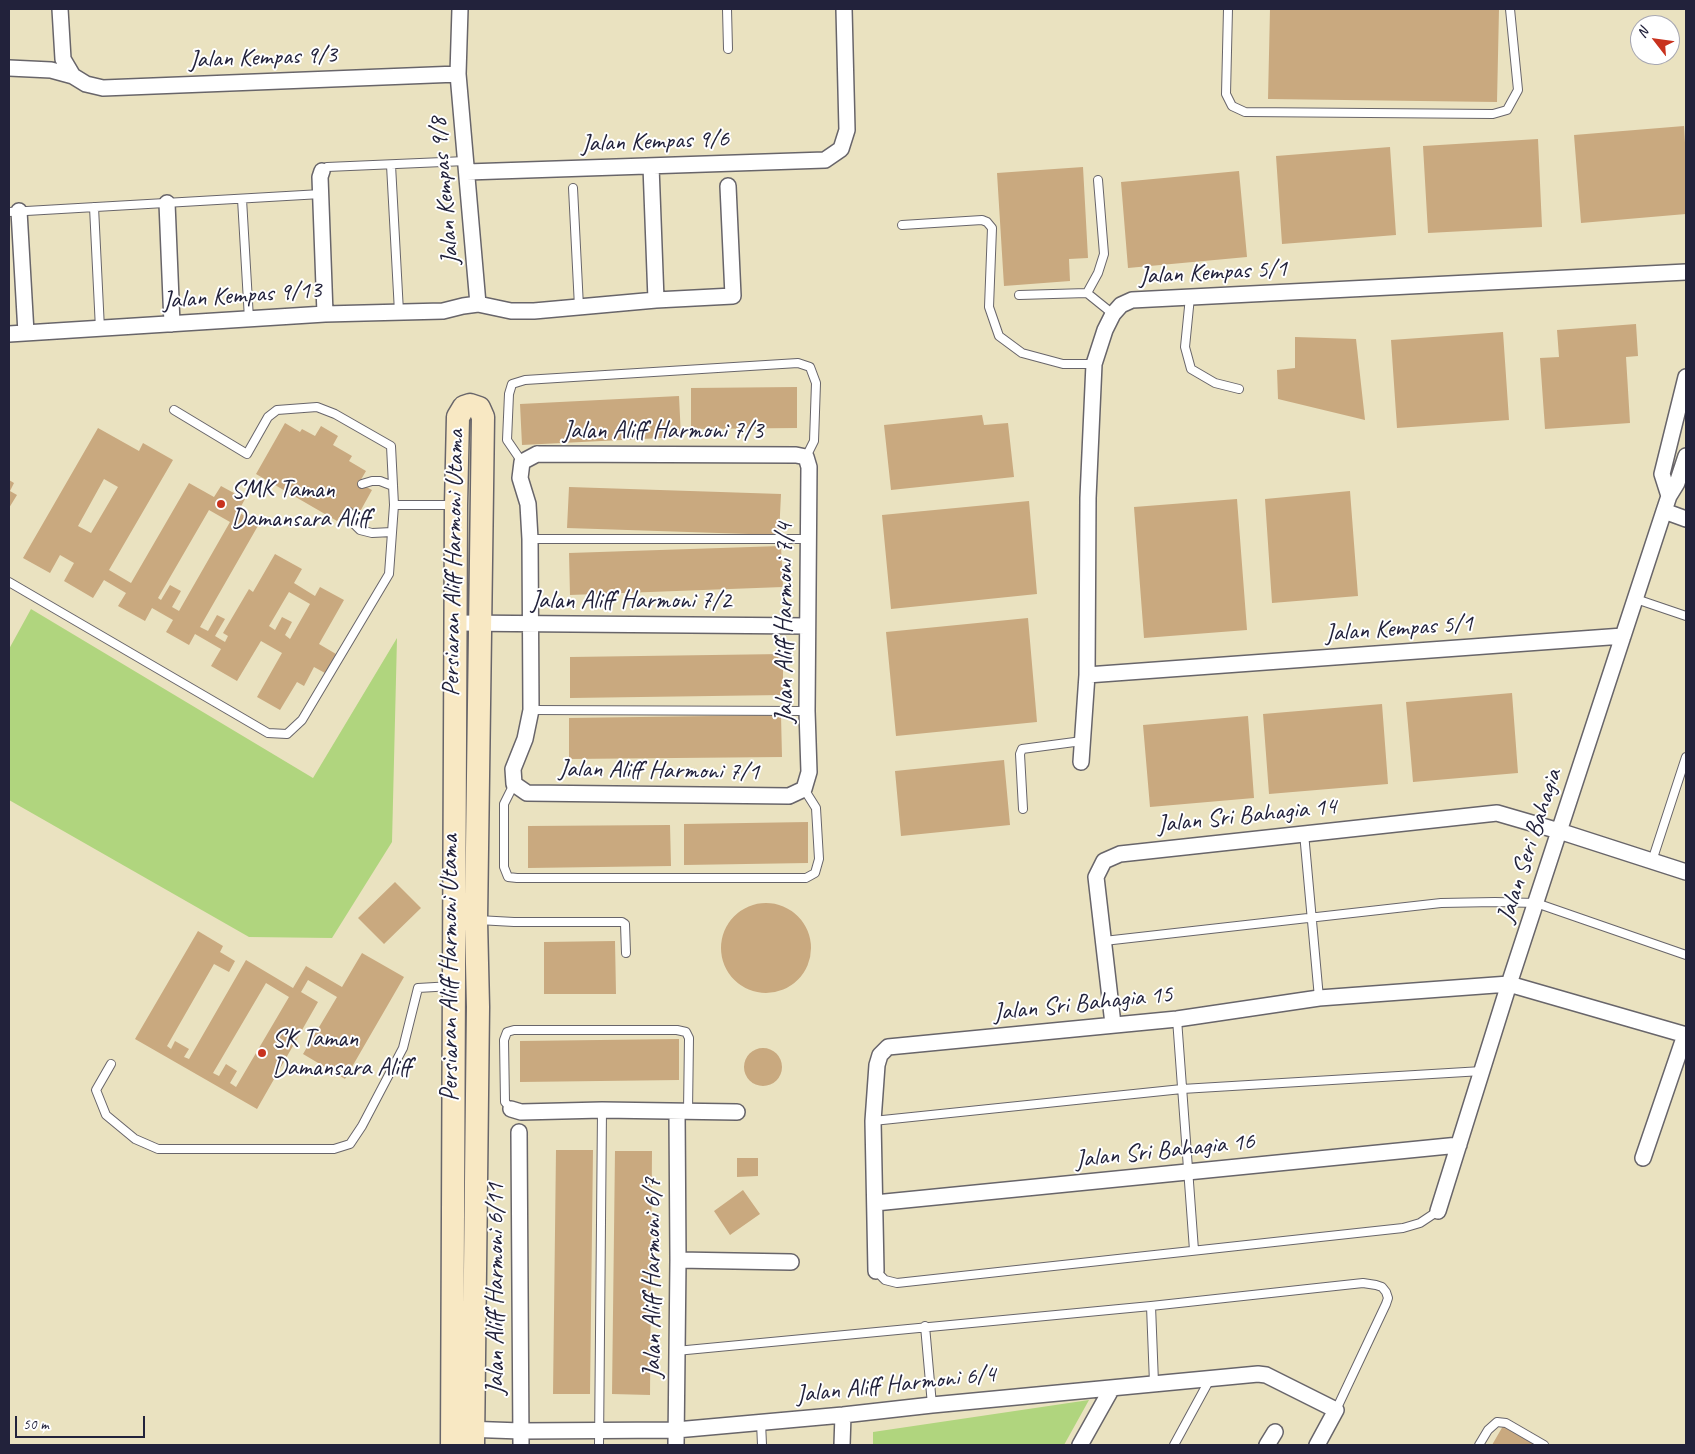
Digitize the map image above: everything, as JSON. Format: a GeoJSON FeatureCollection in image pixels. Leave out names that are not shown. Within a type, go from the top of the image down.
{"type":"FeatureCollection","features":[{"type":"Feature","properties":{"kind":"street"},"geometry":{"type":"LineString","coordinates":[[60,9],[63,59],[73,76]]}},
{"type":"Feature","properties":{"kind":"street","name":"Jalan Kempas 9/8"},"geometry":{"type":"LineString","coordinates":[[460,9],[458,74],[478,304]]}},
{"type":"Feature","properties":{"kind":"street","name":"Jalan Kempas 9/6"},"geometry":{"type":"LineString","coordinates":[[467,166],[651,166],[825,160],[841,149],[847,130],[844,9]]}},
{"type":"Feature","properties":{"kind":"street","name":"Jalan Kempas 9/3"},"geometry":{"type":"LineString","coordinates":[[9,68],[51,70],[73,76],[86,84],[104,88],[458,74]]}},
{"type":"Feature","properties":{"kind":"street"},"geometry":{"type":"LineString","coordinates":[[651,166],[656,300]]}},
{"type":"Feature","properties":{"kind":"street"},"geometry":{"type":"LineString","coordinates":[[322,171],[320,177],[325,314]]}},
{"type":"Feature","properties":{"kind":"street"},"geometry":{"type":"LineString","coordinates":[[478,304],[511,311],[534,311],[656,300],[733,296],[728,186]]}},
{"type":"Feature","properties":{"kind":"street"},"geometry":{"type":"LineString","coordinates":[[167,203],[172,324]]}},
{"type":"Feature","properties":{"kind":"street"},"geometry":{"type":"LineString","coordinates":[[14,212],[26,333]]}},
{"type":"Feature","properties":{"kind":"street","name":"Jalan Kempas 5/1"},"geometry":{"type":"LineString","coordinates":[[1081,762],[1087,676],[1088,498],[1094,364],[1105,330],[1113,314],[1122,305],[1132,300],[1686,272]]}},
{"type":"Feature","properties":{"kind":"street","name":"Jalan Kempas 9/13"},"geometry":{"type":"LineString","coordinates":[[9,334],[325,314],[444,311],[478,304]]}},
{"type":"Feature","properties":{"kind":"street"},"geometry":{"type":"LineString","coordinates":[[1670,496],[1662,474],[1686,377]]}},
{"type":"Feature","properties":{"kind":"street","name":"Persiaran Aliff Harmoni Utama"},"geometry":{"type":"LineString","coordinates":[[470,405],[479,408],[483,417],[476,920],[478,1017],[463,1437],[454,986],[456,505],[458,417],[464,407],[470,405]]}},
{"type":"Feature","properties":{"kind":"street","name":"Jalan Aliff Harmoni 7/3"},"geometry":{"type":"LineString","coordinates":[[522,462],[537,454],[786,455],[806,457]]}},
{"type":"Feature","properties":{"kind":"street","name":"Jalan Seri Bahagia"},"geometry":{"type":"LineString","coordinates":[[1438,1211],[1509,984],[1623,636],[1664,512],[1686,456]]}},
{"type":"Feature","properties":{"kind":"street","name":"Jalan Aliff Harmoni 7/4"},"geometry":{"type":"LineString","coordinates":[[804,789],[809,772],[807,626],[809,467],[806,457]]}},
{"type":"Feature","properties":{"kind":"street"},"geometry":{"type":"LineString","coordinates":[[514,784],[513,769],[525,739],[531,710],[530,539],[528,504],[520,478],[522,462]]}},
{"type":"Feature","properties":{"kind":"street"},"geometry":{"type":"LineString","coordinates":[[1664,512],[1686,519]]}},
{"type":"Feature","properties":{"kind":"street","name":"Jalan Aliff Harmoni 7/2"},"geometry":{"type":"LineString","coordinates":[[456,623],[807,626]]}},
{"type":"Feature","properties":{"kind":"street","name":"Jalan Kempas 5/1"},"geometry":{"type":"LineString","coordinates":[[1087,676],[1623,636]]}},
{"type":"Feature","properties":{"kind":"street","name":"Jalan Aliff Harmoni 7/1"},"geometry":{"type":"LineString","coordinates":[[514,784],[527,793],[788,796],[804,789]]}},
{"type":"Feature","properties":{"kind":"street","name":"Jalan Sri Bahagia 14"},"geometry":{"type":"LineString","coordinates":[[1113,1024],[1096,877],[1104,861],[1120,854],[1497,813],[1686,872]]}},
{"type":"Feature","properties":{"kind":"street"},"geometry":{"type":"LineString","coordinates":[[1509,984],[1685,1035],[1643,1158]]}},
{"type":"Feature","properties":{"kind":"street","name":"Jalan Sri Bahagia 15"},"geometry":{"type":"LineString","coordinates":[[876,1271],[873,1121],[880,1055],[888,1047],[1176,1019],[1319,998],[1509,984]]}},
{"type":"Feature","properties":{"kind":"street"},"geometry":{"type":"LineString","coordinates":[[511,1109],[521,1112],[602,1110],[736,1112]]}},
{"type":"Feature","properties":{"kind":"street","name":"Jalan Aliff Harmoni 6/7"},"geometry":{"type":"LineString","coordinates":[[676,1445],[676,1351],[683,1112]]}},
{"type":"Feature","properties":{"kind":"street","name":"Jalan Aliff Harmoni 6/11"},"geometry":{"type":"LineString","coordinates":[[519,1132],[521,1438]]}},
{"type":"Feature","properties":{"kind":"street","name":"Jalan Sri Bahagia 16"},"geometry":{"type":"LineString","coordinates":[[875,1203],[1459,1145]]}},
{"type":"Feature","properties":{"kind":"street"},"geometry":{"type":"LineString","coordinates":[[678,1260],[791,1262]]}},
{"type":"Feature","properties":{"kind":"street","name":"Jalan Aliff Harmoni 6/4"},"geometry":{"type":"LineString","coordinates":[[463,1437],[599,1438],[1154,1384],[1266,1375],[1336,1410]]}},
{"type":"Feature","properties":{"kind":"street"},"geometry":{"type":"LineString","coordinates":[[1080,1445],[1112,1388]]}},
{"type":"Feature","properties":{"kind":"street"},"geometry":{"type":"LineString","coordinates":[[1317,1445],[1336,1410]]}},
{"type":"Feature","properties":{"kind":"street"},"geometry":{"type":"LineString","coordinates":[[842,1445],[843,1415]]}},
{"type":"Feature","properties":{"kind":"street"},"geometry":{"type":"LineString","coordinates":[[1267,1445],[1275,1432]]}},
{"type":"Feature","properties":{"kind":"lane"},"geometry":{"type":"LineString","coordinates":[[727,9],[728,50]]}},
{"type":"Feature","properties":{"kind":"lane"},"geometry":{"type":"LineString","coordinates":[[1228,9],[1226,94],[1232,106],[1245,112],[1473,114],[1493,114],[1507,110],[1518,90],[1510,9]]}},
{"type":"Feature","properties":{"kind":"lane"},"geometry":{"type":"LineString","coordinates":[[391,165],[399,312]]}},
{"type":"Feature","properties":{"kind":"lane"},"geometry":{"type":"LineString","coordinates":[[322,171],[327,167],[391,165],[467,166]]}},
{"type":"Feature","properties":{"kind":"lane"},"geometry":{"type":"LineString","coordinates":[[1087,294],[1098,273],[1104,254],[1098,180]]}},
{"type":"Feature","properties":{"kind":"lane"},"geometry":{"type":"LineString","coordinates":[[573,188],[579,307]]}},
{"type":"Feature","properties":{"kind":"lane"},"geometry":{"type":"LineString","coordinates":[[14,212],[321,194]]}},
{"type":"Feature","properties":{"kind":"lane"},"geometry":{"type":"LineString","coordinates":[[242,199],[249,319]]}},
{"type":"Feature","properties":{"kind":"lane"},"geometry":{"type":"LineString","coordinates":[[94,207],[100,329]]}},
{"type":"Feature","properties":{"kind":"lane"},"geometry":{"type":"LineString","coordinates":[[902,225],[982,220],[987,222],[992,228],[988,307],[1000,336],[1022,353],[1063,364],[1094,364]]}},
{"type":"Feature","properties":{"kind":"lane"},"geometry":{"type":"LineString","coordinates":[[1019,295],[1087,294],[1113,314]]}},
{"type":"Feature","properties":{"kind":"lane"},"geometry":{"type":"LineString","coordinates":[[1190,297],[1185,347],[1190,369],[1215,383],[1239,389]]}},
{"type":"Feature","properties":{"kind":"lane"},"geometry":{"type":"LineString","coordinates":[[522,462],[507,440],[509,394],[512,384],[525,380],[798,363],[810,367],[816,383],[814,441],[806,457]]}},
{"type":"Feature","properties":{"kind":"lane"},"geometry":{"type":"LineString","coordinates":[[9,582],[268,733],[286,734],[302,720],[390,574],[394,505],[391,446],[334,414],[317,407],[277,410],[268,417],[247,454],[174,410]]}},
{"type":"Feature","properties":{"kind":"lane"},"geometry":{"type":"LineString","coordinates":[[362,484],[380,481],[394,486]]}},
{"type":"Feature","properties":{"kind":"lane"},"geometry":{"type":"LineString","coordinates":[[394,505],[456,505]]}},
{"type":"Feature","properties":{"kind":"lane"},"geometry":{"type":"LineString","coordinates":[[348,512],[351,521],[360,530],[372,533],[392,532]]}},
{"type":"Feature","properties":{"kind":"lane"},"geometry":{"type":"LineString","coordinates":[[530,539],[809,539]]}},
{"type":"Feature","properties":{"kind":"lane"},"geometry":{"type":"LineString","coordinates":[[1636,599],[1686,616]]}},
{"type":"Feature","properties":{"kind":"lane"},"geometry":{"type":"LineString","coordinates":[[531,710],[807,711]]}},
{"type":"Feature","properties":{"kind":"lane"},"geometry":{"type":"LineString","coordinates":[[1023,809],[1020,754],[1022,750],[1082,741]]}},
{"type":"Feature","properties":{"kind":"lane"},"geometry":{"type":"LineString","coordinates":[[1652,861],[1686,757]]}},
{"type":"Feature","properties":{"kind":"lane"},"geometry":{"type":"LineString","coordinates":[[514,784],[504,804],[504,867],[508,877],[517,878],[806,878],[815,873],[819,859],[816,808],[804,789]]}},
{"type":"Feature","properties":{"kind":"lane"},"geometry":{"type":"LineString","coordinates":[[1304,833],[1319,998]]}},
{"type":"Feature","properties":{"kind":"lane"},"geometry":{"type":"LineString","coordinates":[[1104,941],[1441,903],[1495,902],[1536,904],[1686,955]]}},
{"type":"Feature","properties":{"kind":"lane"},"geometry":{"type":"LineString","coordinates":[[476,920],[622,922],[625,924],[626,930],[626,953]]}},
{"type":"Feature","properties":{"kind":"lane"},"geometry":{"type":"LineString","coordinates":[[111,1064],[96,1090],[106,1115],[135,1139],[158,1149],[334,1149],[350,1144],[362,1126],[402,1048],[418,988],[454,986]]}},
{"type":"Feature","properties":{"kind":"lane"},"geometry":{"type":"LineString","coordinates":[[1176,1019],[1194,1250]]}},
{"type":"Feature","properties":{"kind":"lane"},"geometry":{"type":"LineString","coordinates":[[511,1109],[505,1102],[504,1040],[507,1032],[514,1030],[677,1030],[686,1032],[690,1038],[683,1112]]}},
{"type":"Feature","properties":{"kind":"lane"},"geometry":{"type":"LineString","coordinates":[[873,1121],[1182,1089],[1482,1071]]}},
{"type":"Feature","properties":{"kind":"lane"},"geometry":{"type":"LineString","coordinates":[[599,1438],[602,1110]]}},
{"type":"Feature","properties":{"kind":"lane"},"geometry":{"type":"LineString","coordinates":[[876,1271],[885,1280],[897,1282],[1403,1228],[1420,1223],[1438,1211]]}},
{"type":"Feature","properties":{"kind":"lane"},"geometry":{"type":"LineString","coordinates":[[676,1351],[1363,1284],[1382,1287],[1388,1298],[1386,1304],[1336,1410]]}},
{"type":"Feature","properties":{"kind":"lane"},"geometry":{"type":"LineString","coordinates":[[1152,1306],[1154,1384]]}},
{"type":"Feature","properties":{"kind":"lane"},"geometry":{"type":"LineString","coordinates":[[925,1326],[932,1405]]}},
{"type":"Feature","properties":{"kind":"lane"},"geometry":{"type":"LineString","coordinates":[[1174,1445],[1210,1379]]}},
{"type":"Feature","properties":{"kind":"lane"},"geometry":{"type":"LineString","coordinates":[[761,1422],[762,1445]]}},
{"type":"Feature","properties":{"kind":"lane"},"geometry":{"type":"LineString","coordinates":[[1479,1445],[1488,1430],[1496,1422],[1506,1423],[1544,1445]]}},
{"type":"Feature","properties":{"kind":"green space"},"geometry":{"type":"Polygon","coordinates":[[[31,609],[313,778],[397,638],[392,842],[332,938],[249,937],[9,800],[9,649],[31,609]]]}},
{"type":"Feature","properties":{"kind":"green space"},"geometry":{"type":"Polygon","coordinates":[[[1089,1400],[1064,1445],[873,1445],[873,1432],[1089,1400]]]}},
{"type":"Feature","properties":{"kind":"building"},"geometry":{"type":"Polygon","coordinates":[[[1270,9],[1499,9],[1497,102],[1268,99],[1270,9]]]}},
{"type":"Feature","properties":{"kind":"building"},"geometry":{"type":"Polygon","coordinates":[[[1684,126],[1686,214],[1581,223],[1574,135],[1684,126]]]}},
{"type":"Feature","properties":{"kind":"building"},"geometry":{"type":"Polygon","coordinates":[[[1538,139],[1542,227],[1428,233],[1423,146],[1538,139]]]}},
{"type":"Feature","properties":{"kind":"building"},"geometry":{"type":"Polygon","coordinates":[[[1390,147],[1396,235],[1282,244],[1276,156],[1390,147]]]}},
{"type":"Feature","properties":{"kind":"building"},"geometry":{"type":"Polygon","coordinates":[[[1083,167],[1088,258],[1069,259],[1070,281],[1004,286],[997,173],[1083,167]]]}},
{"type":"Feature","properties":{"kind":"building"},"geometry":{"type":"Polygon","coordinates":[[[1239,171],[1247,257],[1128,268],[1121,182],[1239,171]]]}},
{"type":"Feature","properties":{"kind":"building"},"geometry":{"type":"Polygon","coordinates":[[[1636,324],[1638,356],[1626,357],[1630,423],[1545,429],[1540,358],[1559,357],[1557,330],[1636,324]]]}},
{"type":"Feature","properties":{"kind":"building"},"geometry":{"type":"Polygon","coordinates":[[[1503,332],[1509,420],[1397,428],[1391,340],[1503,332]]]}},
{"type":"Feature","properties":{"kind":"building"},"geometry":{"type":"Polygon","coordinates":[[[1295,337],[1356,339],[1365,420],[1278,399],[1277,370],[1295,368],[1295,337]]]}},
{"type":"Feature","properties":{"kind":"building"},"geometry":{"type":"Polygon","coordinates":[[[797,387],[797,428],[691,429],[691,388],[797,387]]]}},
{"type":"Feature","properties":{"kind":"building"},"geometry":{"type":"Polygon","coordinates":[[[679,396],[681,437],[522,445],[520,404],[679,396]]]}},
{"type":"Feature","properties":{"kind":"building"},"geometry":{"type":"Polygon","coordinates":[[[982,415],[984,425],[1008,423],[1014,477],[891,490],[884,425],[982,415]]]}},
{"type":"Feature","properties":{"kind":"building"},"geometry":{"type":"Polygon","coordinates":[[[285,423],[300,432],[302,429],[315,436],[321,426],[338,436],[333,445],[352,456],[349,461],[366,471],[359,483],[372,490],[357,517],[344,510],[337,521],[256,474],[285,423]]]}},
{"type":"Feature","properties":{"kind":"building"},"geometry":{"type":"Polygon","coordinates":[[[98,428],[139,451],[143,443],[173,460],[109,570],[131,583],[189,483],[214,497],[221,486],[245,499],[238,512],[259,524],[200,627],[208,631],[217,615],[225,619],[215,636],[225,642],[228,636],[223,633],[249,589],[253,592],[275,554],[302,569],[294,583],[315,596],[320,587],[344,600],[319,644],[336,654],[325,673],[314,667],[304,686],[297,682],[280,710],[257,697],[282,653],[261,641],[237,681],[211,666],[221,649],[195,634],[189,645],[166,632],[173,620],[152,608],[145,621],[118,606],[126,593],[104,580],[93,598],[64,581],[74,563],[60,555],[50,573],[23,558],[98,428]],[[104,479],[78,526],[91,533],[118,487],[104,479]],[[209,510],[158,598],[161,600],[170,585],[181,591],[172,607],[179,611],[230,522],[209,510]],[[289,592],[269,626],[275,630],[282,617],[292,622],[285,635],[290,639],[310,604],[289,592]]]}},
{"type":"Feature","properties":{"kind":"building"},"geometry":{"type":"Polygon","coordinates":[[[9,480],[14,483],[10,491],[17,495],[9,508],[9,480]]]}},
{"type":"Feature","properties":{"kind":"building"},"geometry":{"type":"Polygon","coordinates":[[[569,487],[781,494],[779,535],[567,528],[569,487]]]}},
{"type":"Feature","properties":{"kind":"building"},"geometry":{"type":"Polygon","coordinates":[[[1350,491],[1358,596],[1272,603],[1265,499],[1350,491]]]}},
{"type":"Feature","properties":{"kind":"building"},"geometry":{"type":"Polygon","coordinates":[[[1237,499],[1247,630],[1144,638],[1134,507],[1237,499]]]}},
{"type":"Feature","properties":{"kind":"building"},"geometry":{"type":"Polygon","coordinates":[[[1029,501],[1037,594],[891,609],[882,515],[1029,501]]]}},
{"type":"Feature","properties":{"kind":"building"},"geometry":{"type":"Polygon","coordinates":[[[781,546],[783,587],[570,595],[569,553],[781,546]]]}},
{"type":"Feature","properties":{"kind":"building"},"geometry":{"type":"Polygon","coordinates":[[[1028,618],[1037,722],[896,736],[886,632],[1028,618]]]}},
{"type":"Feature","properties":{"kind":"building"},"geometry":{"type":"Polygon","coordinates":[[[783,654],[783,695],[570,698],[570,657],[783,654]]]}},
{"type":"Feature","properties":{"kind":"building"},"geometry":{"type":"Polygon","coordinates":[[[1512,693],[1518,773],[1413,782],[1406,702],[1512,693]]]}},
{"type":"Feature","properties":{"kind":"building"},"geometry":{"type":"Polygon","coordinates":[[[1382,704],[1388,784],[1269,794],[1263,714],[1382,704]]]}},
{"type":"Feature","properties":{"kind":"building"},"geometry":{"type":"Polygon","coordinates":[[[781,715],[782,757],[569,759],[569,718],[781,715]]]}},
{"type":"Feature","properties":{"kind":"building"},"geometry":{"type":"Polygon","coordinates":[[[1248,716],[1254,798],[1150,807],[1143,725],[1248,716]]]}},
{"type":"Feature","properties":{"kind":"building"},"geometry":{"type":"Polygon","coordinates":[[[1004,760],[1010,825],[901,836],[895,771],[1004,760]]]}},
{"type":"Feature","properties":{"kind":"building"},"geometry":{"type":"Polygon","coordinates":[[[808,822],[808,863],[684,865],[684,824],[808,822]]]}},
{"type":"Feature","properties":{"kind":"building"},"geometry":{"type":"Polygon","coordinates":[[[670,825],[671,866],[528,868],[528,826],[670,825]]]}},
{"type":"Feature","properties":{"kind":"building"},"geometry":{"type":"Polygon","coordinates":[[[395,882],[421,908],[384,944],[358,918],[395,882]]]}},
{"type":"Feature","properties":{"kind":"building"},"geometry":{"type":"Polygon","coordinates":[[[766,903],[775,904],[791,911],[803,923],[810,939],[810,957],[803,973],[791,985],[775,992],[766,993],[757,992],[741,985],[729,973],[722,957],[721,948],[722,939],[729,923],[741,911],[757,904],[766,903]]]}},
{"type":"Feature","properties":{"kind":"building"},"geometry":{"type":"Polygon","coordinates":[[[198,931],[223,946],[220,952],[235,961],[229,972],[214,964],[167,1046],[171,1049],[175,1041],[189,1049],[184,1057],[189,1059],[246,960],[293,988],[306,966],[342,987],[362,953],[404,977],[345,1079],[303,1054],[337,997],[308,980],[301,992],[318,1002],[257,1109],[135,1039],[198,931]],[[266,983],[213,1073],[219,1076],[226,1064],[237,1071],[230,1083],[236,1087],[289,997],[266,983]]]}},
{"type":"Feature","properties":{"kind":"building"},"geometry":{"type":"Polygon","coordinates":[[[615,941],[616,994],[544,994],[544,942],[615,941]]]}},
{"type":"Feature","properties":{"kind":"building"},"geometry":{"type":"Polygon","coordinates":[[[679,1039],[679,1080],[520,1082],[520,1041],[679,1039]]]}},
{"type":"Feature","properties":{"kind":"building"},"geometry":{"type":"Polygon","coordinates":[[[763,1048],[777,1053],[782,1067],[777,1081],[763,1086],[749,1081],[744,1067],[749,1053],[763,1048]]]}},
{"type":"Feature","properties":{"kind":"building"},"geometry":{"type":"Polygon","coordinates":[[[556,1150],[593,1150],[590,1394],[553,1394],[556,1150]]]}},
{"type":"Feature","properties":{"kind":"building"},"geometry":{"type":"Polygon","coordinates":[[[615,1151],[652,1151],[650,1395],[612,1394],[615,1151]]]}},
{"type":"Feature","properties":{"kind":"building"},"geometry":{"type":"Polygon","coordinates":[[[737,1158],[758,1158],[758,1176],[737,1177],[737,1158]]]}},
{"type":"Feature","properties":{"kind":"building"},"geometry":{"type":"Polygon","coordinates":[[[743,1190],[760,1214],[730,1235],[714,1211],[743,1190]]]}},
{"type":"Feature","properties":{"kind":"building"},"geometry":{"type":"Polygon","coordinates":[[[1503,1426],[1535,1445],[1492,1445],[1503,1426]]]}},
{"type":"Feature","properties":{"kind":"place","name":"SMK Taman Damansara Aliff"},"geometry":{"type":"Point","coordinates":[221,504]}},
{"type":"Feature","properties":{"kind":"place","name":"SK Taman Damansara Aliff"},"geometry":{"type":"Point","coordinates":[262,1053]}}]}
